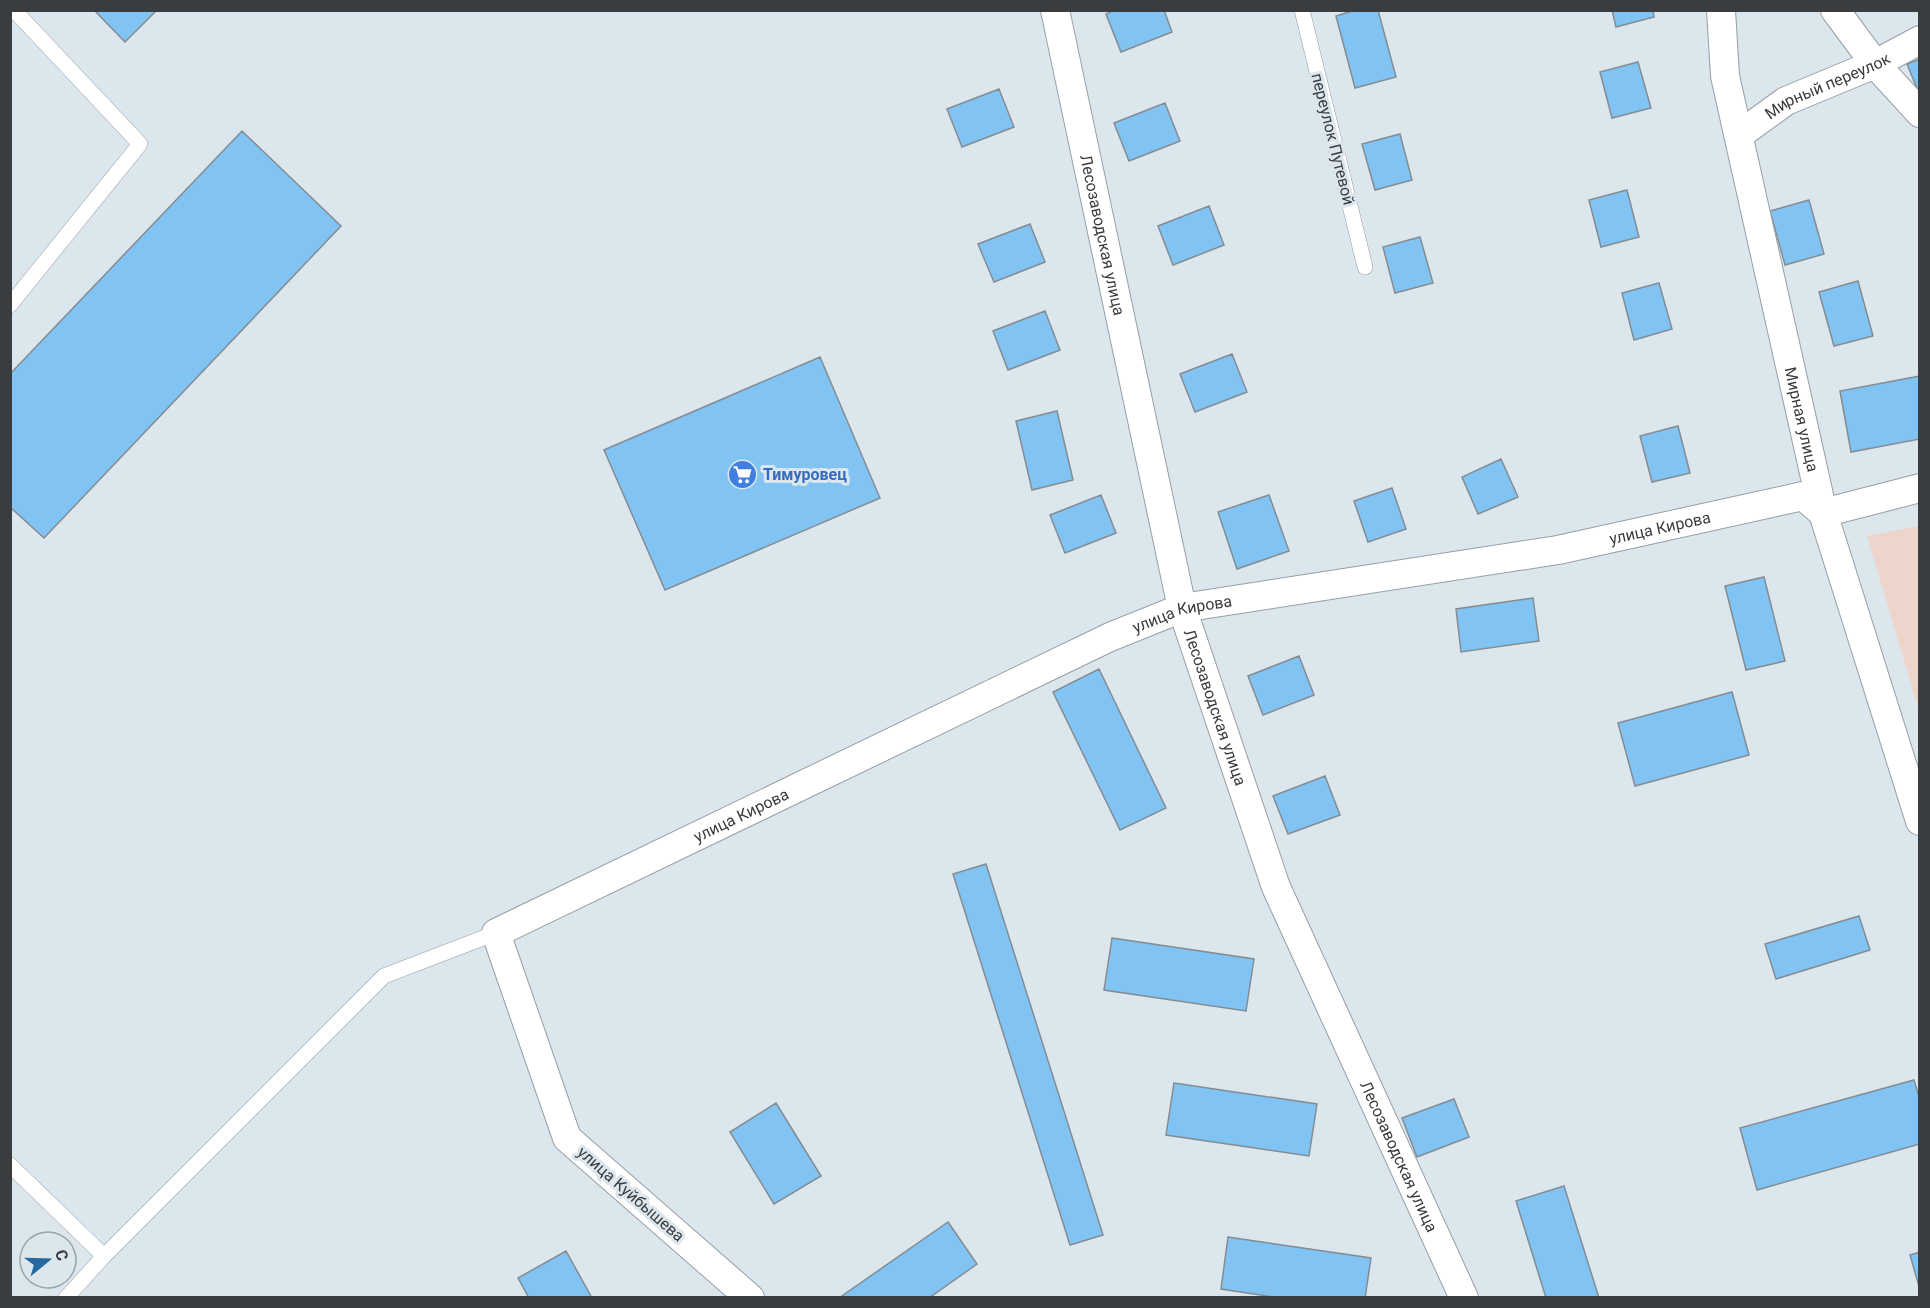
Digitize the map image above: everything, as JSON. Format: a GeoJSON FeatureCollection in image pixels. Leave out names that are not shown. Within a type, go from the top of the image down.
{"type":"FeatureCollection","features":[{"type":"Feature","properties":{"kind":"street","name":"Лесозаводская улица"},"geometry":{"type":"LineString","coordinates":[[1055,10],[1182,608],[1276,887],[1464,1298]]}},
{"type":"Feature","properties":{"kind":"street","name":"Мирная улица"},"geometry":{"type":"LineString","coordinates":[[1721,10],[1725,76],[1823,513],[1920,821]]}},
{"type":"Feature","properties":{"kind":"street"},"geometry":{"type":"LineString","coordinates":[[1834,10],[1875,64],[1920,113]]}},
{"type":"Feature","properties":{"kind":"street","name":"Мирный переулок"},"geometry":{"type":"LineString","coordinates":[[1739,135],[1786,101],[1875,64],[1920,40]]}},
{"type":"Feature","properties":{"kind":"street"},"geometry":{"type":"LineString","coordinates":[[1823,513],[1920,488]]}},
{"type":"Feature","properties":{"kind":"street","name":"улица Кирова"},"geometry":{"type":"LineString","coordinates":[[496,933],[1110,637],[1182,608],[1558,550],[1803,496],[1823,513]]}},
{"type":"Feature","properties":{"kind":"street","name":"улица Куйбышева"},"geometry":{"type":"LineString","coordinates":[[496,933],[567,1138],[750,1298]]}},
{"type":"Feature","properties":{"kind":"lane"},"geometry":{"type":"LineString","coordinates":[[10,305],[140,144],[14,10]]}},
{"type":"Feature","properties":{"kind":"lane","name":"переулок Путевой"},"geometry":{"type":"LineString","coordinates":[[1302,10],[1365,267]]}},
{"type":"Feature","properties":{"kind":"lane"},"geometry":{"type":"LineString","coordinates":[[66,1298],[104,1256],[384,976],[496,933]]}},
{"type":"Feature","properties":{"kind":"lane"},"geometry":{"type":"LineString","coordinates":[[10,1165],[104,1256]]}},
{"type":"Feature","properties":{"kind":"shaded area"},"geometry":{"type":"Polygon","coordinates":[[[1920,526],[1919,711],[1867,536],[1920,526]]]}},
{"type":"Feature","properties":{"kind":"building"},"geometry":{"type":"Polygon","coordinates":[[[94,10],[157,10],[125,42],[94,10]]]}},
{"type":"Feature","properties":{"kind":"building"},"geometry":{"type":"Polygon","coordinates":[[[1114,10],[1164,10],[1172,32],[1121,52],[1106,14],[1114,10]]]}},
{"type":"Feature","properties":{"kind":"building"},"geometry":{"type":"Polygon","coordinates":[[[1355,10],[1378,10],[1396,77],[1355,88],[1336,16],[1355,10]]]}},
{"type":"Feature","properties":{"kind":"building"},"geometry":{"type":"Polygon","coordinates":[[[1612,10],[1653,10],[1654,17],[1616,27],[1612,10]]]}},
{"type":"Feature","properties":{"kind":"building"},"geometry":{"type":"Polygon","coordinates":[[[1920,59],[1920,96],[1907,64],[1920,59]]]}},
{"type":"Feature","properties":{"kind":"building"},"geometry":{"type":"Polygon","coordinates":[[[1638,62],[1651,108],[1612,118],[1600,72],[1638,62]]]}},
{"type":"Feature","properties":{"kind":"building"},"geometry":{"type":"Polygon","coordinates":[[[999,89],[1014,127],[962,147],[947,109],[999,89]]]}},
{"type":"Feature","properties":{"kind":"building"},"geometry":{"type":"Polygon","coordinates":[[[1165,103],[1180,141],[1129,161],[1114,123],[1165,103]]]}},
{"type":"Feature","properties":{"kind":"building"},"geometry":{"type":"Polygon","coordinates":[[[242,131],[341,226],[44,538],[10,507],[10,374],[242,131]]]}},
{"type":"Feature","properties":{"kind":"building"},"geometry":{"type":"Polygon","coordinates":[[[1400,134],[1412,180],[1375,190],[1362,144],[1400,134]]]}},
{"type":"Feature","properties":{"kind":"building"},"geometry":{"type":"Polygon","coordinates":[[[1627,190],[1639,237],[1601,247],[1589,200],[1627,190]]]}},
{"type":"Feature","properties":{"kind":"building"},"geometry":{"type":"Polygon","coordinates":[[[1809,200],[1824,254],[1785,265],[1770,211],[1809,200]]]}},
{"type":"Feature","properties":{"kind":"building"},"geometry":{"type":"Polygon","coordinates":[[[1209,206],[1224,245],[1173,265],[1158,226],[1209,206]]]}},
{"type":"Feature","properties":{"kind":"building"},"geometry":{"type":"Polygon","coordinates":[[[1030,224],[1045,262],[994,282],[978,244],[1030,224]]]}},
{"type":"Feature","properties":{"kind":"building"},"geometry":{"type":"Polygon","coordinates":[[[1420,237],[1433,283],[1395,293],[1383,247],[1420,237]]]}},
{"type":"Feature","properties":{"kind":"building"},"geometry":{"type":"Polygon","coordinates":[[[1858,281],[1873,336],[1834,346],[1819,292],[1858,281]]]}},
{"type":"Feature","properties":{"kind":"building"},"geometry":{"type":"Polygon","coordinates":[[[1659,283],[1672,329],[1634,340],[1622,293],[1659,283]]]}},
{"type":"Feature","properties":{"kind":"building"},"geometry":{"type":"Polygon","coordinates":[[[1045,311],[1060,350],[1008,370],[993,331],[1045,311]]]}},
{"type":"Feature","properties":{"kind":"building"},"geometry":{"type":"Polygon","coordinates":[[[1232,354],[1247,392],[1195,412],[1180,374],[1232,354]]]}},
{"type":"Feature","properties":{"kind":"building","name":"Тимуровец"},"geometry":{"type":"Polygon","coordinates":[[[820,357],[880,498],[665,590],[604,450],[820,357]]]}},
{"type":"Feature","properties":{"kind":"building"},"geometry":{"type":"Polygon","coordinates":[[[1920,376],[1920,439],[1851,452],[1840,391],[1920,376]]]}},
{"type":"Feature","properties":{"kind":"building"},"geometry":{"type":"Polygon","coordinates":[[[1057,411],[1073,480],[1032,490],[1016,421],[1057,411]]]}},
{"type":"Feature","properties":{"kind":"building"},"geometry":{"type":"Polygon","coordinates":[[[1678,426],[1690,473],[1652,482],[1640,436],[1678,426]]]}},
{"type":"Feature","properties":{"kind":"building"},"geometry":{"type":"Polygon","coordinates":[[[1501,459],[1518,497],[1478,514],[1462,477],[1501,459]]]}},
{"type":"Feature","properties":{"kind":"building"},"geometry":{"type":"Polygon","coordinates":[[[1392,488],[1406,529],[1368,542],[1354,501],[1392,488]]]}},
{"type":"Feature","properties":{"kind":"building"},"geometry":{"type":"Polygon","coordinates":[[[1101,495],[1116,533],[1065,553],[1050,515],[1101,495]]]}},
{"type":"Feature","properties":{"kind":"building"},"geometry":{"type":"Polygon","coordinates":[[[1269,495],[1289,551],[1237,569],[1218,512],[1269,495]]]}},
{"type":"Feature","properties":{"kind":"building"},"geometry":{"type":"Polygon","coordinates":[[[1764,577],[1785,661],[1746,670],[1725,586],[1764,577]]]}},
{"type":"Feature","properties":{"kind":"building"},"geometry":{"type":"Polygon","coordinates":[[[1533,598],[1539,641],[1461,652],[1456,609],[1533,598]]]}},
{"type":"Feature","properties":{"kind":"building"},"geometry":{"type":"Polygon","coordinates":[[[1299,656],[1314,695],[1263,715],[1248,676],[1299,656]]]}},
{"type":"Feature","properties":{"kind":"building"},"geometry":{"type":"Polygon","coordinates":[[[1099,669],[1166,808],[1120,830],[1053,692],[1099,669]]]}},
{"type":"Feature","properties":{"kind":"building"},"geometry":{"type":"Polygon","coordinates":[[[1732,692],[1749,755],[1635,786],[1618,723],[1732,692]]]}},
{"type":"Feature","properties":{"kind":"building"},"geometry":{"type":"Polygon","coordinates":[[[1325,776],[1340,815],[1288,834],[1273,796],[1325,776]]]}},
{"type":"Feature","properties":{"kind":"building"},"geometry":{"type":"Polygon","coordinates":[[[986,864],[1103,1235],[1070,1245],[953,874],[986,864]]]}},
{"type":"Feature","properties":{"kind":"building"},"geometry":{"type":"Polygon","coordinates":[[[1859,916],[1870,950],[1776,979],[1765,944],[1859,916]]]}},
{"type":"Feature","properties":{"kind":"building"},"geometry":{"type":"Polygon","coordinates":[[[1112,938],[1254,959],[1246,1011],[1104,990],[1112,938]]]}},
{"type":"Feature","properties":{"kind":"building"},"geometry":{"type":"Polygon","coordinates":[[[1914,1080],[1920,1100],[1920,1144],[1757,1190],[1740,1128],[1914,1080]]]}},
{"type":"Feature","properties":{"kind":"building"},"geometry":{"type":"Polygon","coordinates":[[[1174,1083],[1317,1104],[1309,1156],[1166,1135],[1174,1083]]]}},
{"type":"Feature","properties":{"kind":"building"},"geometry":{"type":"Polygon","coordinates":[[[1454,1099],[1469,1137],[1417,1157],[1402,1118],[1454,1099]]]}},
{"type":"Feature","properties":{"kind":"building"},"geometry":{"type":"Polygon","coordinates":[[[776,1103],[821,1176],[774,1204],[730,1132],[776,1103]]]}},
{"type":"Feature","properties":{"kind":"building"},"geometry":{"type":"Polygon","coordinates":[[[1564,1186],[1599,1298],[1546,1298],[1516,1201],[1564,1186]]]}},
{"type":"Feature","properties":{"kind":"building"},"geometry":{"type":"Polygon","coordinates":[[[948,1222],[977,1264],[929,1298],[839,1298],[948,1222]]]}},
{"type":"Feature","properties":{"kind":"building"},"geometry":{"type":"Polygon","coordinates":[[[1228,1237],[1371,1258],[1365,1298],[1280,1298],[1221,1289],[1228,1237]]]}},
{"type":"Feature","properties":{"kind":"building"},"geometry":{"type":"Polygon","coordinates":[[[566,1251],[592,1298],[529,1298],[518,1278],[566,1251]]]}},
{"type":"Feature","properties":{"kind":"building"},"geometry":{"type":"Polygon","coordinates":[[[1920,1252],[1920,1290],[1910,1255],[1920,1252]]]}},
{"type":"Feature","properties":{"kind":"place","name":"Тимуровец"},"geometry":{"type":"Point","coordinates":[742,474]}}]}
